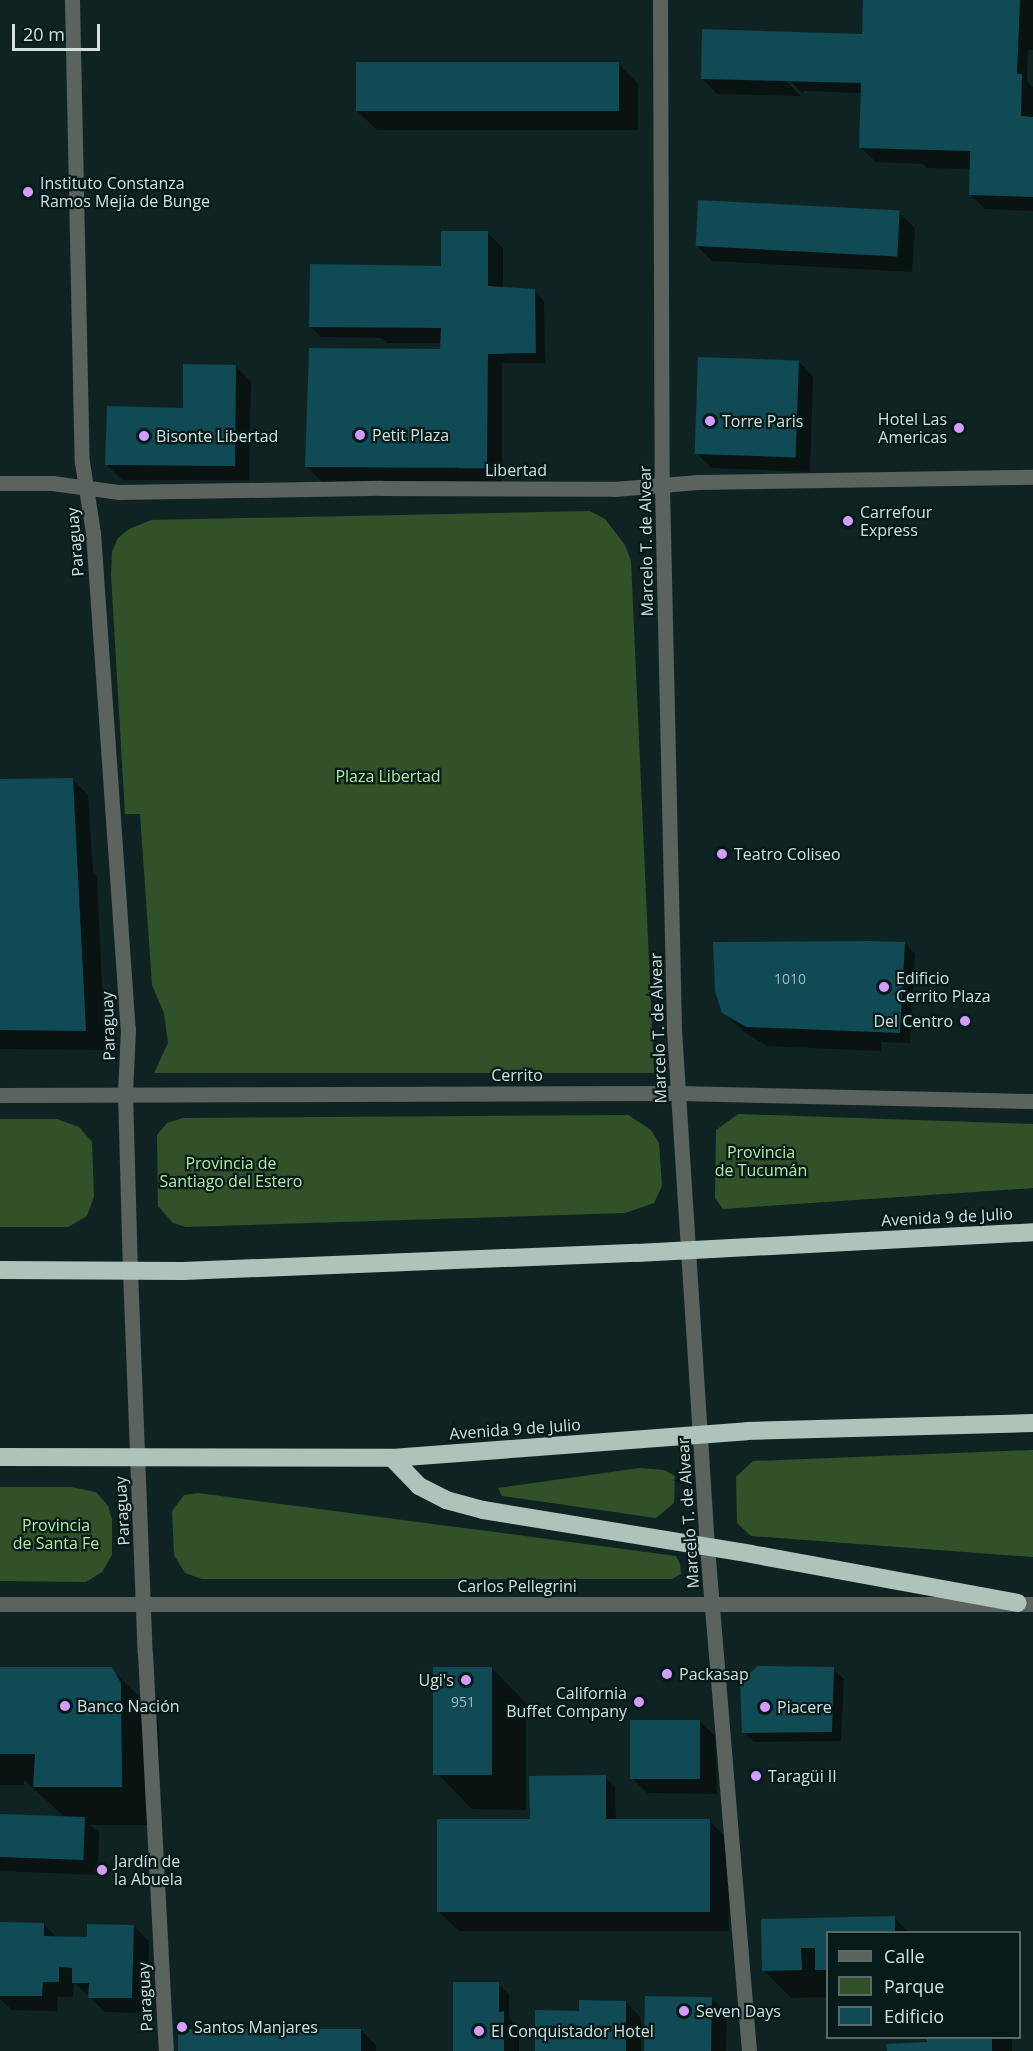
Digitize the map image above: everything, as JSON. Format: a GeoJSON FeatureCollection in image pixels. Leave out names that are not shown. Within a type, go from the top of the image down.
{"type":"FeatureCollection","features":[{"type":"Feature","properties":{"kind":"highway","name":"Avenida 9 de Julio"},"geometry":{"type":"LineString","coordinates":[[0,1270],[130,1271],[688,1250],[1033,1232]]}},
{"type":"Feature","properties":{"kind":"highway","name":"Avenida 9 de Julio"},"geometry":{"type":"LineString","coordinates":[[0,1457],[392,1458],[700,1433],[1033,1422]]}},
{"type":"Feature","properties":{"kind":"highway"},"geometry":{"type":"LineString","coordinates":[[392,1458],[419,1486],[463,1505],[1026,1604]]}},
{"type":"Feature","properties":{"kind":"street","name":"Paraguay"},"geometry":{"type":"LineString","coordinates":[[72,0],[82,462],[93,533],[128,1029],[125,1093],[130,1271],[145,1604],[145,1653],[166,2051]]}},
{"type":"Feature","properties":{"kind":"street","name":"Marcelo T. de Alvear"},"geometry":{"type":"LineString","coordinates":[[660,0],[662,487],[674,1020],[707,1547],[749,2051]]}},
{"type":"Feature","properties":{"kind":"street","name":"Libertad"},"geometry":{"type":"LineString","coordinates":[[0,483],[52,483],[119,492],[662,487],[698,482],[1033,477]]}},
{"type":"Feature","properties":{"kind":"street","name":"Cerrito"},"geometry":{"type":"LineString","coordinates":[[0,1095],[678,1093],[1033,1101]]}},
{"type":"Feature","properties":{"kind":"street","name":"Carlos Pellegrini"},"geometry":{"type":"LineString","coordinates":[[0,1604],[1026,1604]]}},
{"type":"Feature","properties":{"kind":"green space","name":"Plaza Libertad"},"geometry":{"type":"Polygon","coordinates":[[[590,511],[605,519],[625,545],[631,561],[654,1073],[154,1073],[168,1043],[164,1013],[152,985],[140,814],[125,814],[111,575],[112,552],[118,538],[129,529],[151,520],[590,511]]]}},
{"type":"Feature","properties":{"kind":"green space","name":"Provincia de Tucumán"},"geometry":{"type":"Polygon","coordinates":[[[738,1114],[1033,1124],[1033,1188],[723,1209],[715,1198],[716,1130],[738,1114]]]}},
{"type":"Feature","properties":{"kind":"green space","name":"Provincia de Santiago del Estero"},"geometry":{"type":"Polygon","coordinates":[[[628,1115],[651,1130],[659,1143],[662,1186],[654,1203],[625,1213],[186,1227],[173,1223],[158,1206],[157,1135],[167,1123],[183,1118],[628,1115]]]}},
{"type":"Feature","properties":{"kind":"green space"},"geometry":{"type":"Polygon","coordinates":[[[0,1119],[57,1119],[79,1127],[92,1142],[94,1197],[87,1216],[68,1227],[0,1227],[0,1119]]]}},
{"type":"Feature","properties":{"kind":"green space"},"geometry":{"type":"Polygon","coordinates":[[[1033,1450],[1033,1557],[751,1536],[737,1523],[736,1477],[753,1461],[1033,1450]]]}},
{"type":"Feature","properties":{"kind":"green space"},"geometry":{"type":"Polygon","coordinates":[[[640,1468],[664,1470],[675,1476],[674,1503],[656,1518],[502,1496],[498,1488],[640,1468]]]}},
{"type":"Feature","properties":{"kind":"green space","name":"Provincia de Santa Fe"},"geometry":{"type":"Polygon","coordinates":[[[0,1487],[71,1487],[96,1492],[108,1506],[112,1519],[112,1555],[102,1572],[86,1582],[0,1581],[0,1487]]]}},
{"type":"Feature","properties":{"kind":"green space"},"geometry":{"type":"Polygon","coordinates":[[[198,1493],[676,1556],[681,1574],[672,1579],[202,1579],[185,1573],[174,1555],[172,1511],[184,1495],[198,1493]]]}},
{"type":"Feature","properties":{"kind":"building"},"geometry":{"type":"Polygon","coordinates":[[[863,0],[1020,0],[1017,74],[1022,74],[1021,116],[1033,117],[1033,197],[969,195],[970,151],[859,148],[861,83],[701,79],[702,29],[862,34],[863,0]]]}},
{"type":"Feature","properties":{"kind":"building"},"geometry":{"type":"Polygon","coordinates":[[[356,62],[619,62],[619,111],[356,111],[356,62]]]}},
{"type":"Feature","properties":{"kind":"building"},"geometry":{"type":"Polygon","coordinates":[[[698,200],[900,211],[897,257],[696,246],[698,200]]]}},
{"type":"Feature","properties":{"kind":"building"},"geometry":{"type":"Polygon","coordinates":[[[441,231],[488,231],[488,286],[535,289],[536,353],[488,354],[487,468],[305,467],[309,348],[440,349],[441,328],[309,327],[310,264],[441,266],[441,231]]]}},
{"type":"Feature","properties":{"kind":"building"},"geometry":{"type":"Polygon","coordinates":[[[698,357],[799,361],[796,457],[695,454],[698,357]]]}},
{"type":"Feature","properties":{"kind":"building"},"geometry":{"type":"Polygon","coordinates":[[[183,364],[236,365],[235,466],[105,465],[107,406],[183,408],[183,364]]]}},
{"type":"Feature","properties":{"kind":"building"},"geometry":{"type":"Polygon","coordinates":[[[73,778],[86,1031],[0,1030],[0,779],[73,778]]]}},
{"type":"Feature","properties":{"kind":"building"},"geometry":{"type":"Polygon","coordinates":[[[713,942],[905,942],[900,1033],[746,1027],[722,1013],[715,991],[713,942]]]}},
{"type":"Feature","properties":{"kind":"building"},"geometry":{"type":"Polygon","coordinates":[[[758,1666],[834,1667],[832,1732],[742,1733],[740,1681],[758,1666]]]}},
{"type":"Feature","properties":{"kind":"building"},"geometry":{"type":"Polygon","coordinates":[[[0,1667],[112,1667],[121,1683],[122,1787],[33,1787],[35,1754],[0,1754],[0,1667]]]}},
{"type":"Feature","properties":{"kind":"building"},"geometry":{"type":"Polygon","coordinates":[[[433,1667],[492,1667],[492,1775],[433,1775],[433,1667]]]}},
{"type":"Feature","properties":{"kind":"building"},"geometry":{"type":"Polygon","coordinates":[[[630,1720],[700,1720],[700,1779],[630,1779],[630,1720]]]}},
{"type":"Feature","properties":{"kind":"building"},"geometry":{"type":"Polygon","coordinates":[[[606,1775],[606,1819],[710,1819],[710,1912],[437,1912],[437,1819],[530,1819],[529,1776],[606,1775]]]}},
{"type":"Feature","properties":{"kind":"building"},"geometry":{"type":"Polygon","coordinates":[[[0,1814],[85,1817],[83,1860],[0,1857],[0,1814]]]}},
{"type":"Feature","properties":{"kind":"building"},"geometry":{"type":"Polygon","coordinates":[[[895,1916],[895,1931],[826,1931],[826,1970],[815,1970],[815,1948],[801,1948],[802,1970],[762,1971],[761,1919],[895,1916]]]}},
{"type":"Feature","properties":{"kind":"building"},"geometry":{"type":"Polygon","coordinates":[[[0,1922],[44,1923],[44,1936],[87,1937],[87,1924],[134,1925],[132,1998],[88,1998],[89,1983],[72,1983],[72,1968],[59,1967],[59,1982],[43,1982],[42,1996],[0,1996],[0,1922]]]}},
{"type":"Feature","properties":{"kind":"building"},"geometry":{"type":"Polygon","coordinates":[[[453,1982],[499,1982],[499,2012],[504,2011],[504,2051],[453,2051],[453,1982]]]}},
{"type":"Feature","properties":{"kind":"building"},"geometry":{"type":"Polygon","coordinates":[[[645,1996],[712,1997],[711,2051],[644,2051],[645,1996]]]}},
{"type":"Feature","properties":{"kind":"building"},"geometry":{"type":"Polygon","coordinates":[[[579,2000],[626,2001],[626,2051],[535,2051],[535,2010],[579,2011],[579,2000]]]}},
{"type":"Feature","properties":{"kind":"building"},"geometry":{"type":"Polygon","coordinates":[[[178,2029],[361,2029],[361,2051],[178,2051],[178,2029]]]}},
{"type":"Feature","properties":{"kind":"building"},"geometry":{"type":"Polygon","coordinates":[[[926,2039],[992,2039],[992,2051],[887,2051],[886,2044],[927,2042],[926,2039]]]}},
{"type":"Feature","properties":{"kind":"place","name":"Instituto Constanza Ramos Mejía de Bunge"},"geometry":{"type":"Point","coordinates":[28,192]}},
{"type":"Feature","properties":{"kind":"place","name":"Torre Paris"},"geometry":{"type":"Point","coordinates":[710,421]}},
{"type":"Feature","properties":{"kind":"place","name":"Hotel Las Americas"},"geometry":{"type":"Point","coordinates":[959,428]}},
{"type":"Feature","properties":{"kind":"place","name":"Petit Plaza"},"geometry":{"type":"Point","coordinates":[360,435]}},
{"type":"Feature","properties":{"kind":"place","name":"Bisonte Libertad"},"geometry":{"type":"Point","coordinates":[144,436]}},
{"type":"Feature","properties":{"kind":"place","name":"Carrefour Express"},"geometry":{"type":"Point","coordinates":[848,521]}},
{"type":"Feature","properties":{"kind":"place","name":"Teatro Coliseo"},"geometry":{"type":"Point","coordinates":[722,854]}},
{"type":"Feature","properties":{"kind":"place","name":"Edificio Cerrito Plaza"},"geometry":{"type":"Point","coordinates":[884,987]}},
{"type":"Feature","properties":{"kind":"place","name":"Del Centro"},"geometry":{"type":"Point","coordinates":[965,1021]}},
{"type":"Feature","properties":{"kind":"place","name":"Packasap"},"geometry":{"type":"Point","coordinates":[667,1674]}},
{"type":"Feature","properties":{"kind":"place","name":"Ugi's"},"geometry":{"type":"Point","coordinates":[466,1680]}},
{"type":"Feature","properties":{"kind":"place","name":"California Buffet Company"},"geometry":{"type":"Point","coordinates":[639,1702]}},
{"type":"Feature","properties":{"kind":"place","name":"Banco Nación"},"geometry":{"type":"Point","coordinates":[65,1706]}},
{"type":"Feature","properties":{"kind":"place","name":"Piacere"},"geometry":{"type":"Point","coordinates":[765,1707]}},
{"type":"Feature","properties":{"kind":"place","name":"Taragüi II"},"geometry":{"type":"Point","coordinates":[756,1776]}},
{"type":"Feature","properties":{"kind":"place","name":"Jardín de la Abuela"},"geometry":{"type":"Point","coordinates":[102,1870]}},
{"type":"Feature","properties":{"kind":"place","name":"Seven Days"},"geometry":{"type":"Point","coordinates":[684,2011]}},
{"type":"Feature","properties":{"kind":"place","name":"Santos Manjares"},"geometry":{"type":"Point","coordinates":[182,2027]}},
{"type":"Feature","properties":{"kind":"place","name":"El Conquistador Hotel"},"geometry":{"type":"Point","coordinates":[479,2031]}}]}
